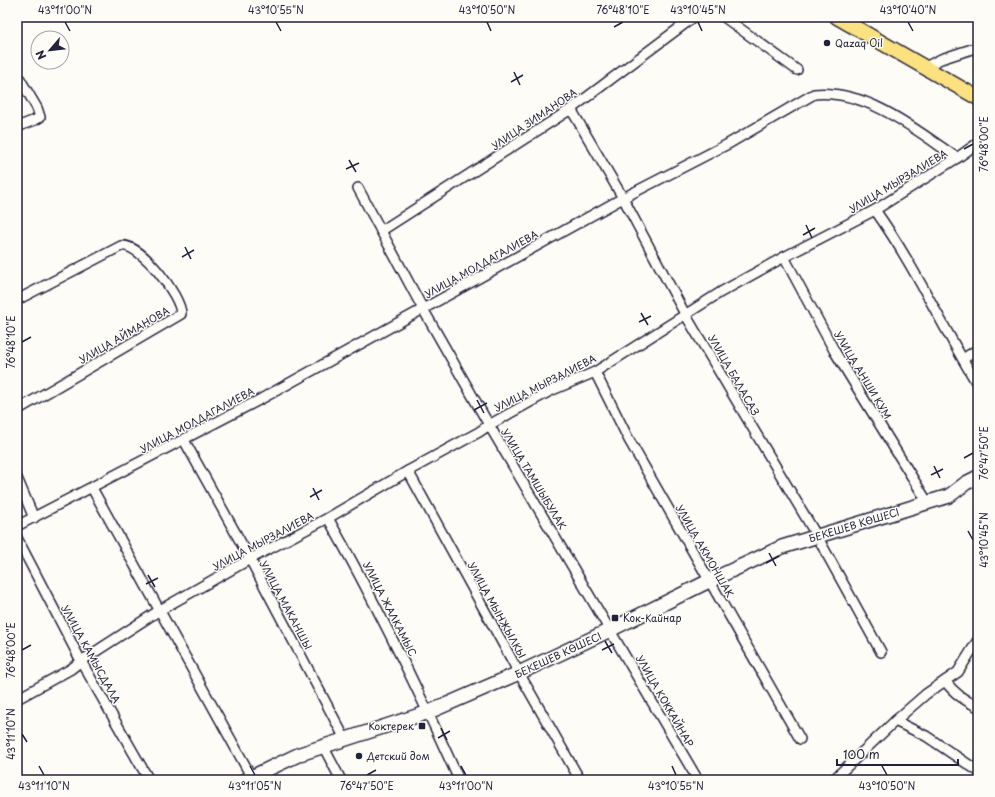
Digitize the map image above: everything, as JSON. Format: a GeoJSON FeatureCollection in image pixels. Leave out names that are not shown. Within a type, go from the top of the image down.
{"type":"FeatureCollection","features":[{"type":"Feature","properties":{"kind":"main road"},"geometry":{"type":"LineString","coordinates":[[837,17],[978,98]]}},
{"type":"Feature","properties":{"kind":"main road","name":"БЕКЕШЕВ КӨШЕСІ"},"geometry":{"type":"LineString","coordinates":[[248,778],[300,754],[429,712],[612,632],[709,580],[782,547],[949,496],[966,483],[978,477]]}},
{"type":"Feature","properties":{"kind":"street","name":"УЛИЦА ЗИМАНОВА"},"geometry":{"type":"LineString","coordinates":[[381,231],[571,109],[694,17]]}},
{"type":"Feature","properties":{"kind":"street"},"geometry":{"type":"LineString","coordinates":[[724,17],[797,70]]}},
{"type":"Feature","properties":{"kind":"street"},"geometry":{"type":"LineString","coordinates":[[925,67],[941,59],[978,47]]}},
{"type":"Feature","properties":{"kind":"street"},"geometry":{"type":"LineString","coordinates":[[17,74],[37,108],[40,117],[17,127]]}},
{"type":"Feature","properties":{"kind":"street","name":"УЛИЦА МОЛДАГАЛИЕВА"},"geometry":{"type":"LineString","coordinates":[[17,526],[261,399],[623,198],[728,144],[814,94],[824,93],[850,98],[880,108],[908,124],[956,158]]}},
{"type":"Feature","properties":{"kind":"street","name":"УЛИЦА БАЛАСАЗ"},"geometry":{"type":"LineString","coordinates":[[571,109],[623,198],[685,314],[816,536],[882,652]]}},
{"type":"Feature","properties":{"kind":"street","name":"УЛИЦА МЫРЗАЛИЕВА"},"geometry":{"type":"LineString","coordinates":[[17,699],[71,669],[160,610],[250,559],[328,518],[408,471],[479,432],[489,424],[550,391],[595,372],[721,292],[784,257],[875,210],[978,143]]}},
{"type":"Feature","properties":{"kind":"street","name":"УЛИЦА ТАМШЫБУЛАК"},"geometry":{"type":"LineString","coordinates":[[358,188],[489,424],[612,632]]}},
{"type":"Feature","properties":{"kind":"street"},"geometry":{"type":"LineString","coordinates":[[875,210],[894,236],[978,385]]}},
{"type":"Feature","properties":{"kind":"street","name":"УЛИЦА АЙМАНОВА"},"geometry":{"type":"LineString","coordinates":[[17,300],[125,245],[141,254],[155,267],[168,285],[182,314],[17,410]]}},
{"type":"Feature","properties":{"kind":"street","name":"УЛИЦА АНШИ КУМ"},"geometry":{"type":"LineString","coordinates":[[784,257],[835,352],[928,503]]}},
{"type":"Feature","properties":{"kind":"street"},"geometry":{"type":"LineString","coordinates":[[963,360],[978,349]]}},
{"type":"Feature","properties":{"kind":"street","name":"УЛИЦА АКМОНШАК"},"geometry":{"type":"LineString","coordinates":[[595,372],[629,440],[800,739]]}},
{"type":"Feature","properties":{"kind":"street","name":"УЛИЦА МАКАНШЫ"},"geometry":{"type":"LineString","coordinates":[[184,440],[250,559],[345,739]]}},
{"type":"Feature","properties":{"kind":"street","name":"УЛИЦА МЫНЖЫЛКЫ"},"geometry":{"type":"LineString","coordinates":[[408,471],[519,673],[580,780]]}},
{"type":"Feature","properties":{"kind":"street"},"geometry":{"type":"LineString","coordinates":[[17,478],[34,518]]}},
{"type":"Feature","properties":{"kind":"street"},"geometry":{"type":"LineString","coordinates":[[92,488],[160,610],[248,778]]}},
{"type":"Feature","properties":{"kind":"street","name":"УЛИЦА ЖАЛКАМЫС"},"geometry":{"type":"LineString","coordinates":[[328,518],[361,576],[429,712],[459,780]]}},
{"type":"Feature","properties":{"kind":"street","name":"УЛИЦА КАМЫСДАЛА"},"geometry":{"type":"LineString","coordinates":[[17,538],[81,661],[149,780]]}},
{"type":"Feature","properties":{"kind":"street","name":"УЛИЦА КОККАЙНАР"},"geometry":{"type":"LineString","coordinates":[[612,632],[698,780]]}},
{"type":"Feature","properties":{"kind":"street"},"geometry":{"type":"LineString","coordinates":[[833,780],[895,721],[926,694],[958,672],[978,640]]}},
{"type":"Feature","properties":{"kind":"street"},"geometry":{"type":"LineString","coordinates":[[945,681],[954,692],[964,700],[978,707]]}},
{"type":"Feature","properties":{"kind":"street"},"geometry":{"type":"LineString","coordinates":[[895,721],[926,736],[978,771]]}},
{"type":"Feature","properties":{"kind":"street"},"geometry":{"type":"LineString","coordinates":[[323,746],[341,780]]}},
{"type":"Feature","properties":{"kind":"place","name":"Qazaq Oil"},"geometry":{"type":"Point","coordinates":[827,43]}},
{"type":"Feature","properties":{"kind":"place","name":"Кок-Кайнар"},"geometry":{"type":"Point","coordinates":[615,618]}},
{"type":"Feature","properties":{"kind":"place","name":"Коктерек"},"geometry":{"type":"Point","coordinates":[422,726]}},
{"type":"Feature","properties":{"kind":"place","name":"Детский дом"},"geometry":{"type":"Point","coordinates":[359,756]}}]}
